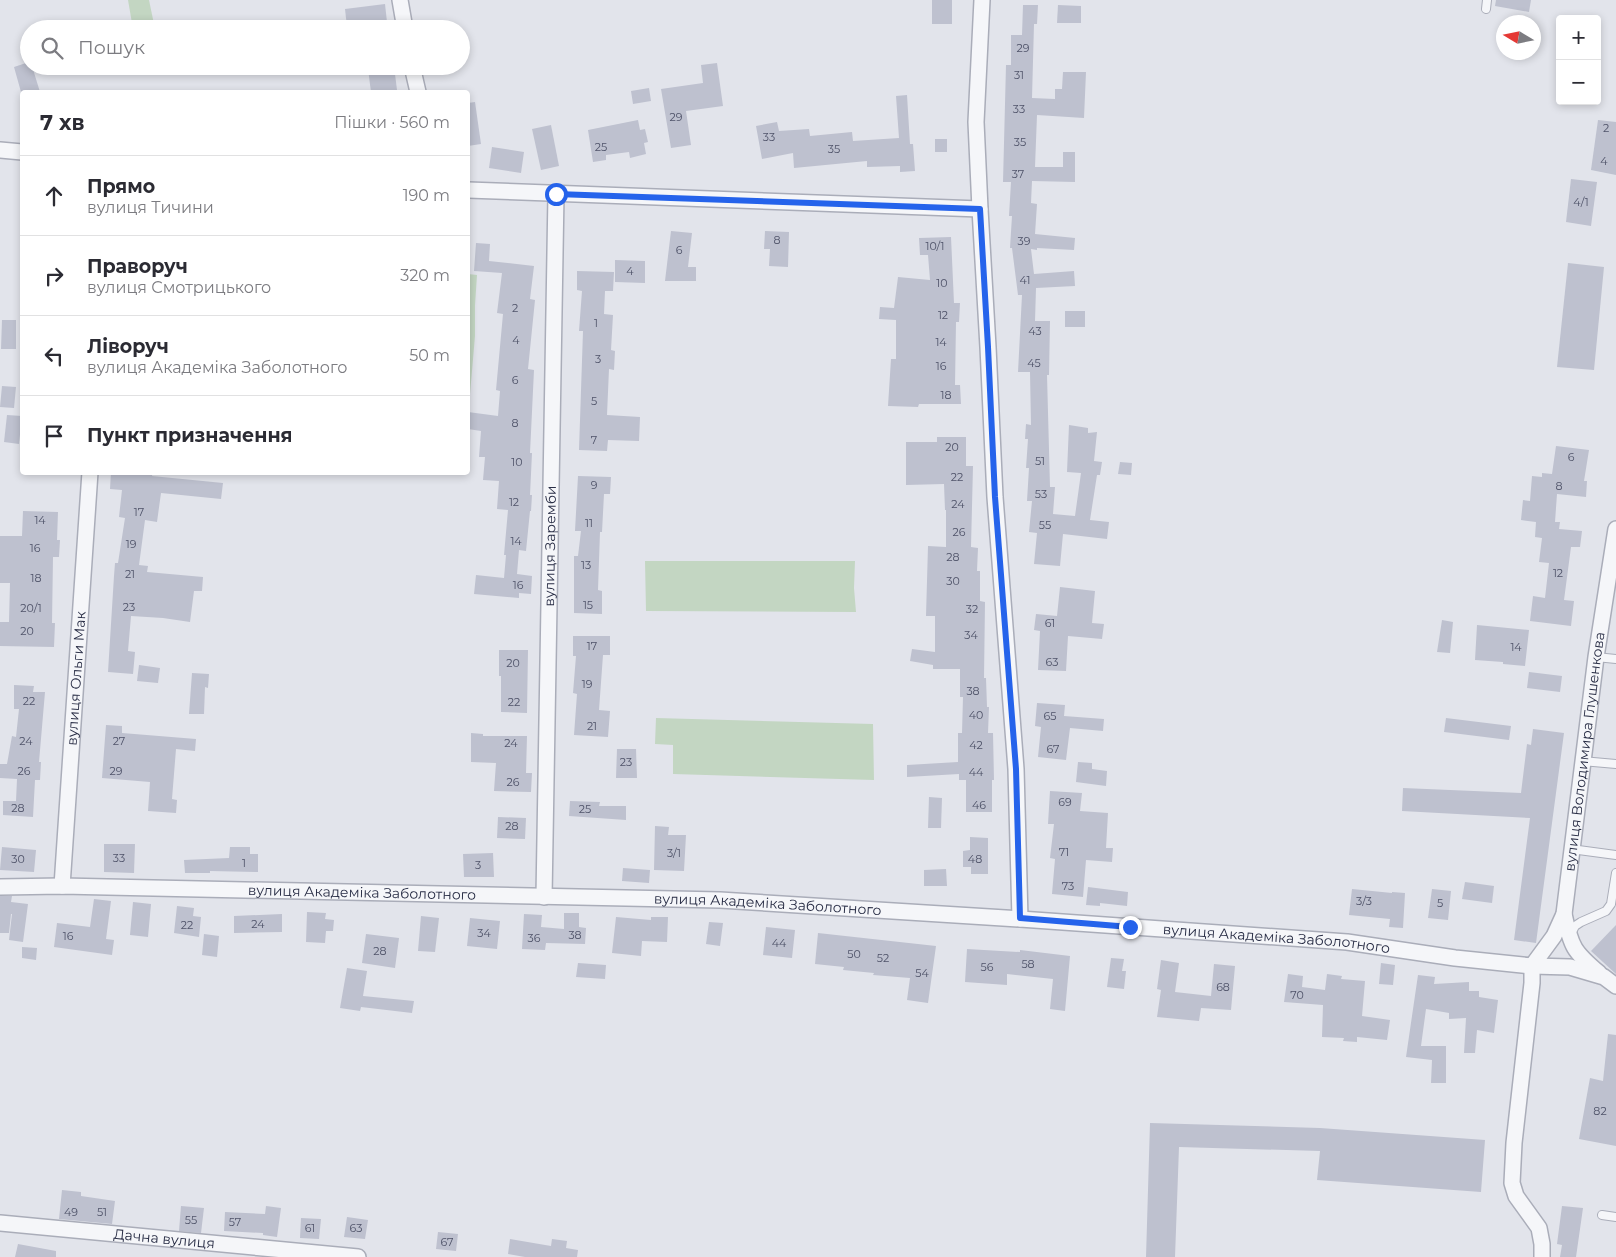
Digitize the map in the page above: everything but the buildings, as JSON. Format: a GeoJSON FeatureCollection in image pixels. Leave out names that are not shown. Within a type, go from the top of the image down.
{"type":"FeatureCollection","features":[{"type":"Feature","properties":{"kind":"street"},"geometry":{"type":"LineString","coordinates":[[400,0],[403,20]]}},
{"type":"Feature","properties":{"kind":"street"},"geometry":{"type":"LineString","coordinates":[[982,0],[976,122],[995,497],[1016,769],[1020,918]]}},
{"type":"Feature","properties":{"kind":"street"},"geometry":{"type":"LineString","coordinates":[[414,75],[418,90]]}},
{"type":"Feature","properties":{"kind":"street"},"geometry":{"type":"LineString","coordinates":[[0,150],[20,152]]}},
{"type":"Feature","properties":{"kind":"street"},"geometry":{"type":"LineString","coordinates":[[470,190],[980,209]]}},
{"type":"Feature","properties":{"kind":"street","name":"вулиця Заремби"},"geometry":{"type":"LineString","coordinates":[[544,897],[556,194]]}},
{"type":"Feature","properties":{"kind":"street","name":"вулиця Ольги Мак"},"geometry":{"type":"LineString","coordinates":[[62,886],[90,475]]}},
{"type":"Feature","properties":{"kind":"street","name":"вулиця Володимира Глушенкова"},"geometry":{"type":"LineString","coordinates":[[1532,966],[1554,936],[1564,914],[1596,657],[1616,529]]}},
{"type":"Feature","properties":{"kind":"street","name":"вулиця Академіка Заболотного"},"geometry":{"type":"LineString","coordinates":[[0,887],[62,886],[720,900],[1020,918],[1346,942],[1455,958],[1570,968],[1610,982]]}},
{"type":"Feature","properties":{"kind":"street"},"geometry":{"type":"LineString","coordinates":[[1564,914],[1569,938],[1579,956],[1610,982]]}},
{"type":"Feature","properties":{"kind":"street"},"geometry":{"type":"LineString","coordinates":[[1532,966],[1532,983],[1513,1151],[1512,1183],[1516,1196],[1539,1228],[1542,1257]]}},
{"type":"Feature","properties":{"kind":"street","name":"Дачна вулиця"},"geometry":{"type":"LineString","coordinates":[[0,1224],[358,1257]]}},
{"type":"Feature","properties":{"kind":"lane"},"geometry":{"type":"LineString","coordinates":[[1486,9],[1487,0]]}},
{"type":"Feature","properties":{"kind":"lane"},"geometry":{"type":"LineString","coordinates":[[1596,657],[1616,659]]}},
{"type":"Feature","properties":{"kind":"lane"},"geometry":{"type":"LineString","coordinates":[[1582,761],[1616,764]]}},
{"type":"Feature","properties":{"kind":"lane"},"geometry":{"type":"LineString","coordinates":[[1571,849],[1616,855]]}},
{"type":"Feature","properties":{"kind":"lane"},"geometry":{"type":"LineString","coordinates":[[1569,938],[1576,926],[1581,922],[1606,911],[1611,904],[1616,873]]}},
{"type":"Feature","properties":{"kind":"lane"},"geometry":{"type":"LineString","coordinates":[[1602,1215],[1616,1217]]}},
{"type":"Feature","properties":{"kind":"green space"},"geometry":{"type":"Polygon","coordinates":[[[128,0],[149,0],[153,20],[131,20],[128,0]]]}},
{"type":"Feature","properties":{"kind":"green space"},"geometry":{"type":"Polygon","coordinates":[[[470,274],[477,275],[475,336],[470,394],[470,274]]]}},
{"type":"Feature","properties":{"kind":"green space"},"geometry":{"type":"Polygon","coordinates":[[[645,561],[855,561],[854,588],[856,612],[646,611],[645,561]]]}},
{"type":"Feature","properties":{"kind":"green space"},"geometry":{"type":"Polygon","coordinates":[[[656,718],[873,724],[874,780],[673,774],[673,745],[655,744],[656,718]]]}},
{"type":"Feature","properties":{"kind":"route"},"geometry":{"type":"LineString","coordinates":[[556,194],[980,209],[995,497],[1016,769],[1020,918],[1130,927]]}}]}
